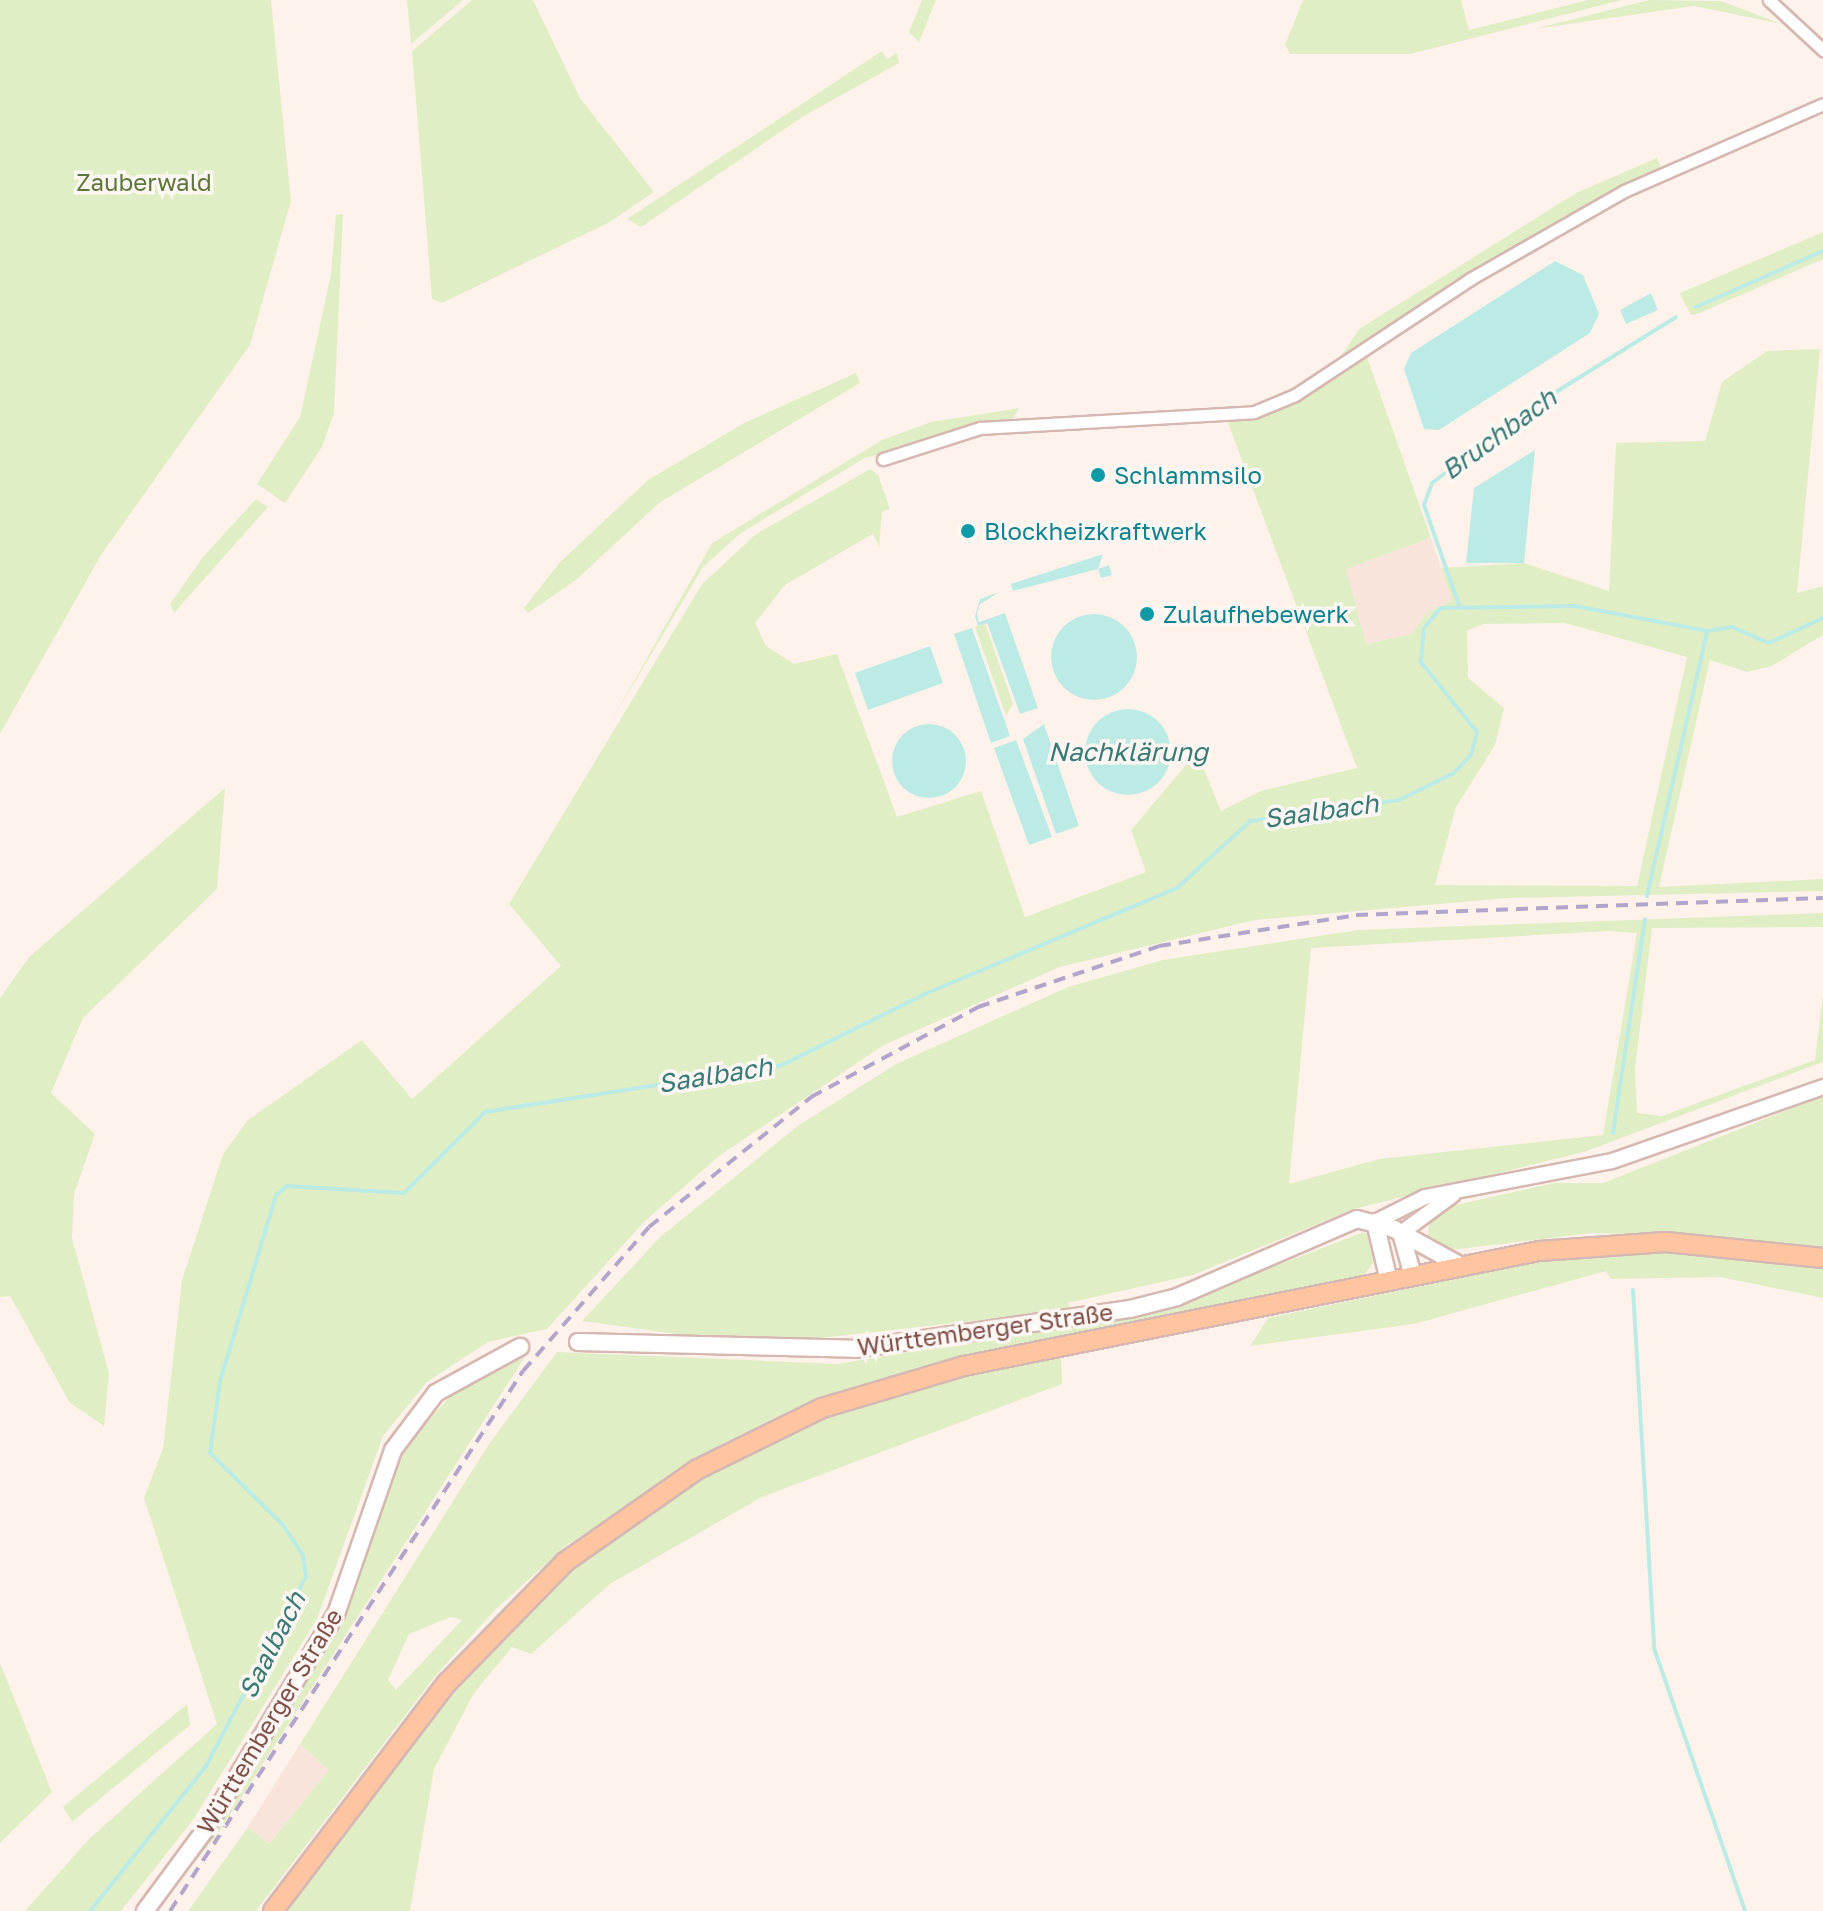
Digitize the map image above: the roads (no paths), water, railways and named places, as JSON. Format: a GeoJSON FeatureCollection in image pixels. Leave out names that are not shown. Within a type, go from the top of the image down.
{"type":"FeatureCollection","features":[{"type":"Feature","properties":{"kind":"main road","name":"Württemberger Straße"},"geometry":{"type":"LineString","coordinates":[[578,1342],[855,1349],[1130,1309],[1177,1297],[1347,1221],[1375,1222]]}},
{"type":"Feature","properties":{"kind":"main road"},"geometry":{"type":"LineString","coordinates":[[1375,1222],[1463,1267]]}},
{"type":"Feature","properties":{"kind":"main road"},"geometry":{"type":"LineString","coordinates":[[1375,1222],[1389,1281]]}},
{"type":"Feature","properties":{"kind":"main road"},"geometry":{"type":"LineString","coordinates":[[1401,1233],[1413,1276]]}},
{"type":"Feature","properties":{"kind":"main road"},"geometry":{"type":"LineString","coordinates":[[273,1911],[504,1619],[629,1514],[710,1462],[822,1408],[920,1378],[1413,1276],[1614,1243],[1823,1258]]}},
{"type":"Feature","properties":{"kind":"main road","name":"Württemberger Straße"},"geometry":{"type":"LineString","coordinates":[[145,1911],[205,1830],[324,1637],[393,1450],[436,1393],[520,1347]]}},
{"type":"Feature","properties":{"kind":"street"},"geometry":{"type":"LineString","coordinates":[[1769,0],[1823,50]]}},
{"type":"Feature","properties":{"kind":"street"},"geometry":{"type":"LineString","coordinates":[[883,459],[980,428],[1254,412],[1295,395],[1470,279],[1624,191],[1823,104]]}},
{"type":"Feature","properties":{"kind":"street"},"geometry":{"type":"LineString","coordinates":[[1375,1222],[1425,1197],[1612,1161],[1823,1087]]}},
{"type":"Feature","properties":{"kind":"street"},"geometry":{"type":"LineString","coordinates":[[1401,1233],[1464,1189]]}},
{"type":"Feature","properties":{"kind":"water"},"geometry":{"type":"Polygon","coordinates":[[[1555,261],[1583,275],[1599,314],[1590,333],[1439,430],[1424,429],[1404,369],[1411,353],[1555,261]]]}},
{"type":"Feature","properties":{"kind":"water"},"geometry":{"type":"Polygon","coordinates":[[[1651,293],[1658,310],[1626,324],[1620,310],[1651,293]]]}},
{"type":"Feature","properties":{"kind":"water"},"geometry":{"type":"Polygon","coordinates":[[[1535,450],[1524,563],[1466,563],[1474,488],[1535,450]]]}},
{"type":"Feature","properties":{"kind":"water"},"geometry":{"type":"Polygon","coordinates":[[[1103,554],[1098,569],[1013,591],[1011,584],[1103,554]]]}},
{"type":"Feature","properties":{"kind":"water"},"geometry":{"type":"Polygon","coordinates":[[[1109,565],[1112,575],[1101,578],[1098,569],[1109,565]]]}},
{"type":"Feature","properties":{"kind":"water"},"geometry":{"type":"Polygon","coordinates":[[[999,592],[979,605],[977,615],[979,622],[1005,613],[1038,708],[1020,714],[987,623],[978,626],[975,616],[980,599],[999,592]]]}},
{"type":"Feature","properties":{"kind":"water","name":"Nachklärung"},"geometry":{"type":"Polygon","coordinates":[[[1094,614],[1118,621],[1130,633],[1137,657],[1130,681],[1118,693],[1094,700],[1070,693],[1058,681],[1051,657],[1058,633],[1070,621],[1094,614]]]}},
{"type":"Feature","properties":{"kind":"water"},"geometry":{"type":"Polygon","coordinates":[[[972,628],[1010,736],[991,743],[954,634],[972,628]]]}},
{"type":"Feature","properties":{"kind":"water"},"geometry":{"type":"Polygon","coordinates":[[[930,646],[943,683],[868,710],[855,673],[930,646]]]}},
{"type":"Feature","properties":{"kind":"water","name":"Nachklärung"},"geometry":{"type":"Polygon","coordinates":[[[1128,709],[1152,716],[1164,728],[1171,752],[1164,776],[1152,788],[1128,795],[1104,788],[1092,776],[1085,752],[1092,728],[1104,716],[1128,709]]]}},
{"type":"Feature","properties":{"kind":"water"},"geometry":{"type":"Polygon","coordinates":[[[929,724],[950,730],[960,740],[966,761],[960,782],[950,792],[929,798],[908,792],[898,782],[892,761],[898,740],[908,730],[929,724]]]}},
{"type":"Feature","properties":{"kind":"water"},"geometry":{"type":"Polygon","coordinates":[[[1044,724],[1079,826],[1056,834],[1023,739],[1044,724]]]}},
{"type":"Feature","properties":{"kind":"water"},"geometry":{"type":"Polygon","coordinates":[[[1016,740],[1052,837],[1029,845],[994,748],[1016,740]]]}},
{"type":"Feature","properties":{"kind":"waterway","name":"Bruchbach"},"geometry":{"type":"LineString","coordinates":[[1696,307],[1823,251]]}},
{"type":"Feature","properties":{"kind":"waterway","name":"Bruchbach"},"geometry":{"type":"LineString","coordinates":[[1459,605],[1424,505],[1432,483],[1540,402],[1676,317]]}},
{"type":"Feature","properties":{"kind":"waterway","name":"Saalbach"},"geometry":{"type":"LineString","coordinates":[[90,1911],[206,1766],[306,1576],[303,1555],[283,1525],[210,1453],[220,1381],[276,1195],[287,1186],[404,1193],[485,1112],[780,1066],[925,994],[1177,888],[1250,821],[1399,800],[1454,773],[1471,755],[1477,732],[1421,662],[1424,628],[1441,608],[1575,606],[1707,631],[1732,627],[1769,643],[1823,618]]}},
{"type":"Feature","properties":{"kind":"waterway"},"geometry":{"type":"LineString","coordinates":[[1647,896],[1707,631]]}},
{"type":"Feature","properties":{"kind":"waterway"},"geometry":{"type":"LineString","coordinates":[[1613,1133],[1645,919]]}},
{"type":"Feature","properties":{"kind":"waterway"},"geometry":{"type":"LineString","coordinates":[[1633,1290],[1654,1648],[1745,1911]]}},
{"type":"Feature","properties":{"kind":"railway"},"geometry":{"type":"LineString","coordinates":[[170,1911],[523,1371],[649,1227],[811,1097],[978,1007],[1159,946],[1356,915],[1823,898]]}},
{"type":"Feature","properties":{"kind":"place","name":"Schlammsilo"},"geometry":{"type":"Point","coordinates":[1098,475]}},
{"type":"Feature","properties":{"kind":"place","name":"Blockheizkraftwerk"},"geometry":{"type":"Point","coordinates":[968,531]}},
{"type":"Feature","properties":{"kind":"place","name":"Zulaufhebewerk"},"geometry":{"type":"Point","coordinates":[1147,614]}},
{"type":"Feature","properties":{"kind":"park label","name":"Zauberwald"},"geometry":{"type":"Point","coordinates":[144,182]}}]}
